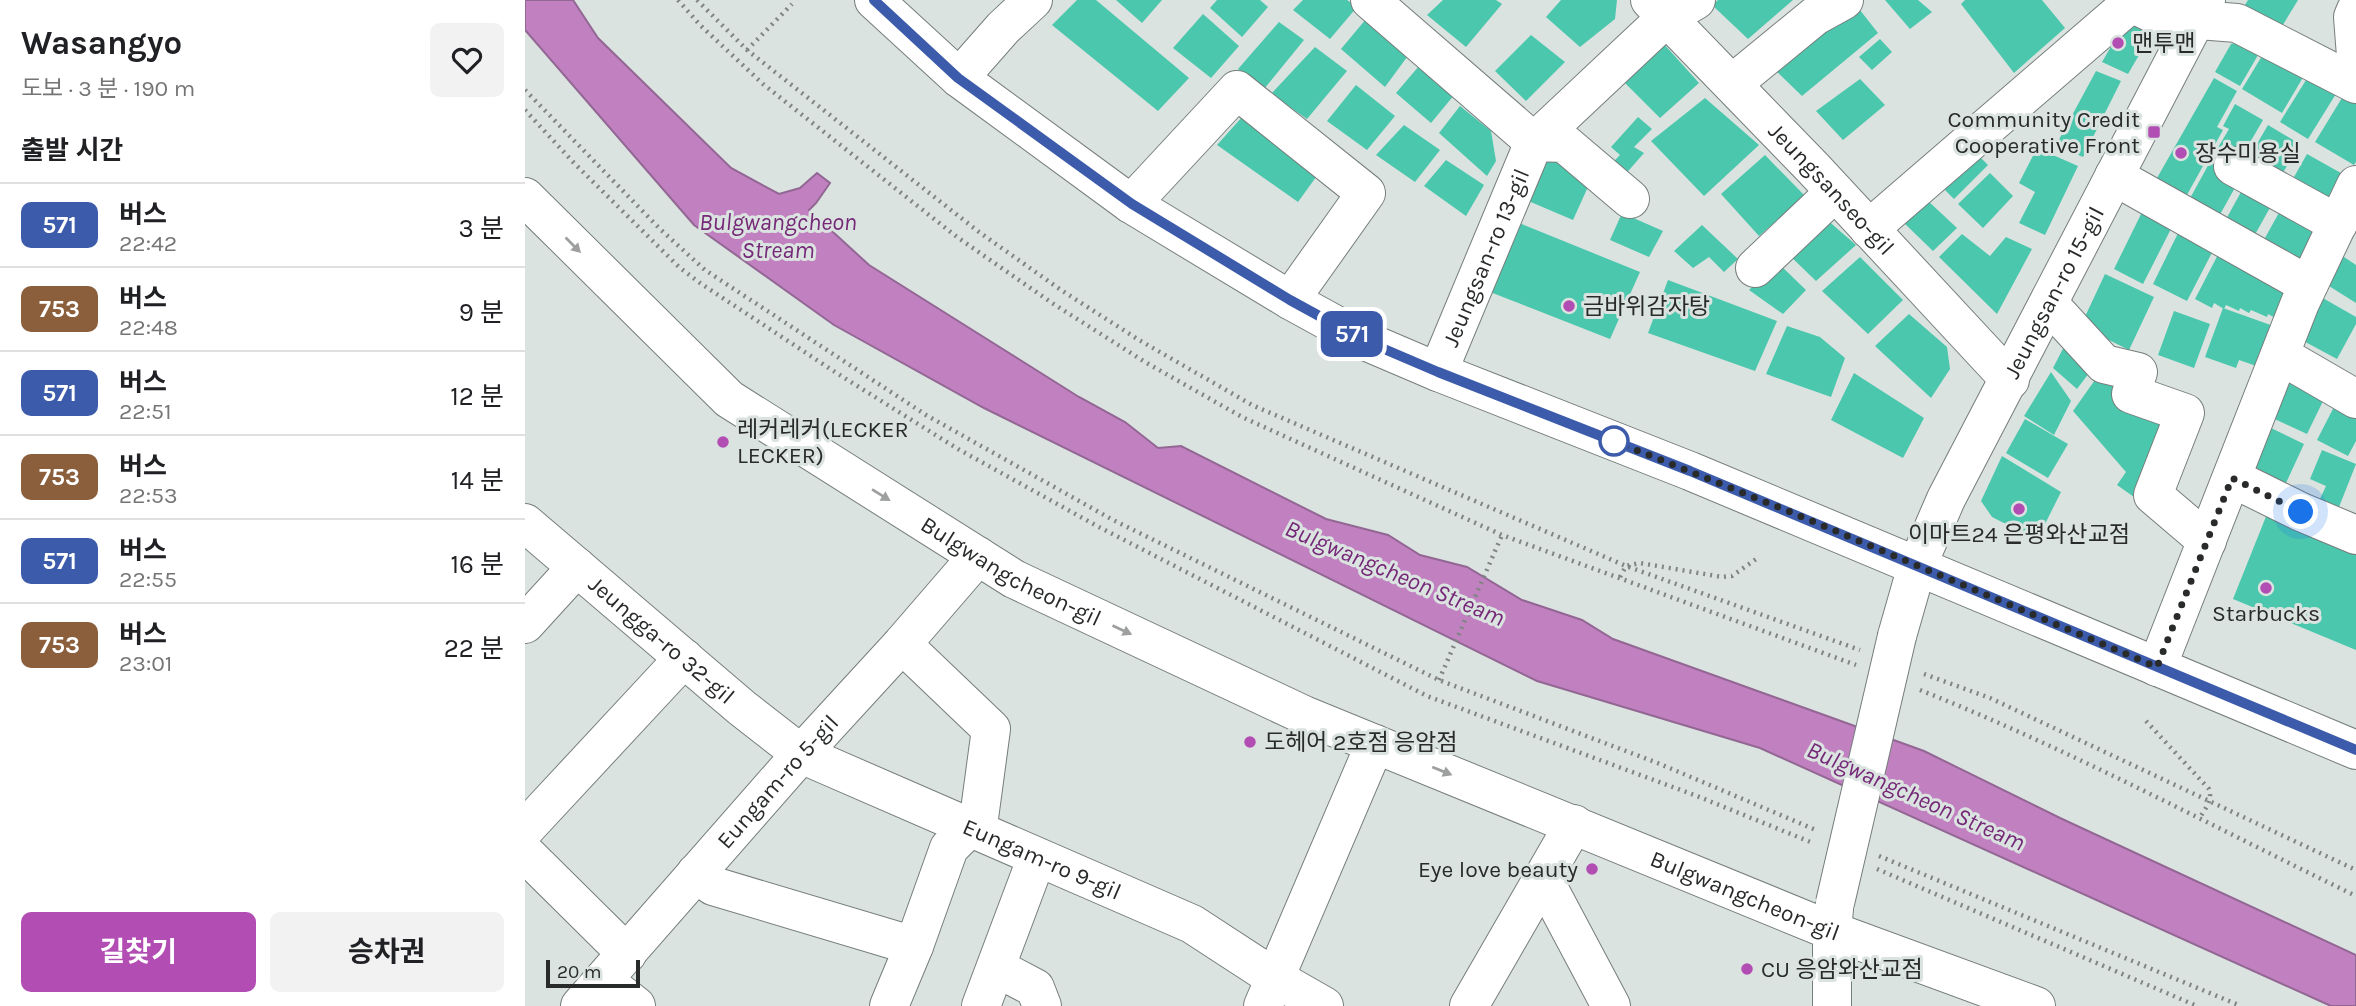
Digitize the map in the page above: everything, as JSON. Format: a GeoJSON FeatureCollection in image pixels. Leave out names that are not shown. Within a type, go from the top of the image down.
{"type":"FeatureCollection","features":[{"type":"Feature","properties":{"kind":"street"},"geometry":{"type":"LineString","coordinates":[[874,0],[958,78],[1132,204],[1290,300],[1363,340],[1690,471],[2356,750]]}},
{"type":"Feature","properties":{"kind":"street"},"geometry":{"type":"LineString","coordinates":[[958,78],[1003,28],[1033,0]]}},
{"type":"Feature","properties":{"kind":"street","name":"Jeungsan-ro 13-gil"},"geometry":{"type":"LineString","coordinates":[[1370,0],[1534,142]]}},
{"type":"Feature","properties":{"kind":"street"},"geometry":{"type":"LineString","coordinates":[[1732,84],[1815,16],[1844,0]]}},
{"type":"Feature","properties":{"kind":"street"},"geometry":{"type":"LineString","coordinates":[[1869,229],[2128,1],[2160,17],[2201,10],[2237,23],[2356,84]]}},
{"type":"Feature","properties":{"kind":"street","name":"Jeungsan-ro 13-gil"},"geometry":{"type":"LineString","coordinates":[[1438,372],[1534,142],[1671,6]]}},
{"type":"Feature","properties":{"kind":"street","name":"Jeungsanseo-gil"},"geometry":{"type":"LineString","coordinates":[[1671,6],[1732,84],[2010,380]]}},
{"type":"Feature","properties":{"kind":"street","name":"Jeungsan-ro 15-gil"},"geometry":{"type":"LineString","coordinates":[[1832,1006],[1833,917],[1882,644],[1946,499],[2201,10]]}},
{"type":"Feature","properties":{"kind":"street"},"geometry":{"type":"LineString","coordinates":[[2356,10],[2353,17],[2356,56]]}},
{"type":"Feature","properties":{"kind":"street"},"geometry":{"type":"LineString","coordinates":[[1132,204],[1237,90],[1366,193],[1290,300]]}},
{"type":"Feature","properties":{"kind":"street"},"geometry":{"type":"LineString","coordinates":[[1534,142],[1564,143],[1630,199]]}},
{"type":"Feature","properties":{"kind":"street"},"geometry":{"type":"LineString","coordinates":[[2157,667],[2308,285],[2350,202],[2233,166]]}},
{"type":"Feature","properties":{"kind":"street"},"geometry":{"type":"LineString","coordinates":[[2114,176],[2308,285]]}},
{"type":"Feature","properties":{"kind":"street"},"geometry":{"type":"LineString","coordinates":[[1755,268],[1835,192]]}},
{"type":"Feature","properties":{"kind":"street","name":"Bulgwangcheon-gil"},"geometry":{"type":"LineString","coordinates":[[525,197],[729,399],[1014,579],[1304,715],[1574,824],[1833,917],[2036,1006]]}},
{"type":"Feature","properties":{"kind":"street"},"geometry":{"type":"LineString","coordinates":[[2049,304],[2104,364],[2138,372],[2131,394],[2185,413],[2153,495],[2207,541]]}},
{"type":"Feature","properties":{"kind":"street"},"geometry":{"type":"LineString","coordinates":[[2280,355],[2356,399]]}},
{"type":"Feature","properties":{"kind":"street"},"geometry":{"type":"LineString","coordinates":[[2232,478],[2356,535]]}},
{"type":"Feature","properties":{"kind":"street","name":"Jeungga-ro 32-gil"},"geometry":{"type":"LineString","coordinates":[[525,523],[801,754]]}},
{"type":"Feature","properties":{"kind":"street","name":"Eungam-ro 5-gil"},"geometry":{"type":"LineString","coordinates":[[603,980],[978,556]]}},
{"type":"Feature","properties":{"kind":"street"},"geometry":{"type":"LineString","coordinates":[[525,624],[577,567]]}},
{"type":"Feature","properties":{"kind":"street"},"geometry":{"type":"LineString","coordinates":[[889,1006],[949,848],[979,818],[991,729],[902,644]]}},
{"type":"Feature","properties":{"kind":"street"},"geometry":{"type":"LineString","coordinates":[[525,830],[684,658]]}},
{"type":"Feature","properties":{"kind":"street"},"geometry":{"type":"LineString","coordinates":[[1269,992],[1375,744]]}},
{"type":"Feature","properties":{"kind":"street","name":"Eungam-ro 9-gil"},"geometry":{"type":"LineString","coordinates":[[801,754],[1192,924],[1269,992],[1324,1006]]}},
{"type":"Feature","properties":{"kind":"street"},"geometry":{"type":"LineString","coordinates":[[1469,1006],[1574,824]]}},
{"type":"Feature","properties":{"kind":"street"},"geometry":{"type":"LineString","coordinates":[[525,853],[603,980],[636,1006]]}},
{"type":"Feature","properties":{"kind":"street"},"geometry":{"type":"LineString","coordinates":[[981,1006],[1037,857]]}},
{"type":"Feature","properties":{"kind":"street"},"geometry":{"type":"LineString","coordinates":[[697,873],[713,886],[914,946]]}},
{"type":"Feature","properties":{"kind":"street"},"geometry":{"type":"LineString","coordinates":[[1543,878],[1611,1006]]}},
{"type":"Feature","properties":{"kind":"street"},"geometry":{"type":"LineString","coordinates":[[997,968],[1035,988],[1042,1006]]}},
{"type":"Feature","properties":{"kind":"path"},"geometry":{"type":"LineString","coordinates":[[678,0],[701,25],[774,92],[957,237],[1052,303],[1145,362],[1242,417],[1502,535],[1861,667]]}},
{"type":"Feature","properties":{"kind":"path"},"geometry":{"type":"LineString","coordinates":[[697,0],[747,50],[979,232],[1139,340],[1252,405],[1626,566],[1882,644]]}},
{"type":"Feature","properties":{"kind":"path"},"geometry":{"type":"LineString","coordinates":[[747,50],[792,4]]}},
{"type":"Feature","properties":{"kind":"path"},"geometry":{"type":"LineString","coordinates":[[525,90],[660,229],[705,270],[926,415],[1113,520],[1439,680],[1660,764],[1825,834]]}},
{"type":"Feature","properties":{"kind":"path"},"geometry":{"type":"LineString","coordinates":[[525,110],[679,267],[835,372],[957,449],[1097,526],[1427,696],[1685,791],[1823,847]]}},
{"type":"Feature","properties":{"kind":"path"},"geometry":{"type":"LineString","coordinates":[[1439,680],[1502,535]]}},
{"type":"Feature","properties":{"kind":"path"},"geometry":{"type":"LineString","coordinates":[[1620,577],[1626,566],[1640,563],[1732,576],[1759,557]]}},
{"type":"Feature","properties":{"kind":"path"},"geometry":{"type":"LineString","coordinates":[[1916,671],[1990,698],[2356,870]]}},
{"type":"Feature","properties":{"kind":"path"},"geometry":{"type":"LineString","coordinates":[[1912,687],[1975,712],[2356,896]]}},
{"type":"Feature","properties":{"kind":"path"},"geometry":{"type":"LineString","coordinates":[[2146,721],[2209,789],[2209,803],[2199,819]]}},
{"type":"Feature","properties":{"kind":"path"},"geometry":{"type":"LineString","coordinates":[[1874,854],[2241,1006]]}},
{"type":"Feature","properties":{"kind":"path"},"geometry":{"type":"LineString","coordinates":[[1874,868],[2197,1006]]}},
{"type":"Feature","properties":{"kind":"water","name":"Bulgwangcheon Stream"},"geometry":{"type":"Polygon","coordinates":[[[525,0],[573,0],[598,38],[731,168],[779,194],[800,188],[817,173],[830,183],[809,210],[869,265],[1079,397],[1125,422],[1158,448],[1181,446],[1326,519],[1388,535],[1420,555],[1467,567],[1522,600],[1582,620],[1613,639],[1924,751],[2060,818],[2356,955],[2356,1006],[2331,1006],[1760,748],[1537,681],[984,408],[834,325],[694,225],[525,30],[525,0]]]}},
{"type":"Feature","properties":{"kind":"building"},"geometry":{"type":"Polygon","coordinates":[[[1077,0],[1096,0],[1189,78],[1158,111],[1052,25],[1077,0]]]}},
{"type":"Feature","properties":{"kind":"building"},"geometry":{"type":"Polygon","coordinates":[[[1116,0],[1162,0],[1142,23],[1116,0]]]}},
{"type":"Feature","properties":{"kind":"building"},"geometry":{"type":"Polygon","coordinates":[[[1217,0],[1260,0],[1268,7],[1242,37],[1210,8],[1217,0]]]}},
{"type":"Feature","properties":{"kind":"building"},"geometry":{"type":"Polygon","coordinates":[[[1303,0],[1347,0],[1357,7],[1330,39],[1293,10],[1303,0]]]}},
{"type":"Feature","properties":{"kind":"building"},"geometry":{"type":"Polygon","coordinates":[[[1443,0],[1496,0],[1502,4],[1466,47],[1427,15],[1443,0]]]}},
{"type":"Feature","properties":{"kind":"building"},"geometry":{"type":"Polygon","coordinates":[[[1561,0],[1617,0],[1615,19],[1580,47],[1546,17],[1561,0]]]}},
{"type":"Feature","properties":{"kind":"building"},"geometry":{"type":"Polygon","coordinates":[[[1718,0],[1793,0],[1748,39],[1712,5],[1718,0]]]}},
{"type":"Feature","properties":{"kind":"building"},"geometry":{"type":"Polygon","coordinates":[[[1885,0],[1918,0],[1932,12],[1910,29],[1885,0]]]}},
{"type":"Feature","properties":{"kind":"building"},"geometry":{"type":"Polygon","coordinates":[[[1965,0],[2042,0],[2065,28],[2014,73],[1961,4],[1965,0]]]}},
{"type":"Feature","properties":{"kind":"building"},"geometry":{"type":"Polygon","coordinates":[[[2248,0],[2298,0],[2281,28],[2243,8],[2248,0]]]}},
{"type":"Feature","properties":{"kind":"building"},"geometry":{"type":"Polygon","coordinates":[[[1856,5],[1878,33],[1802,96],[1772,67],[1856,5]]]}},
{"type":"Feature","properties":{"kind":"building"},"geometry":{"type":"Polygon","coordinates":[[[1203,14],[1239,46],[1211,78],[1173,48],[1203,14]]]}},
{"type":"Feature","properties":{"kind":"building"},"geometry":{"type":"Polygon","coordinates":[[[1366,19],[1410,53],[1385,87],[1341,49],[1366,19]]]}},
{"type":"Feature","properties":{"kind":"building"},"geometry":{"type":"Polygon","coordinates":[[[2126,21],[2153,31],[2128,74],[2102,62],[2126,21]]]}},
{"type":"Feature","properties":{"kind":"building"},"geometry":{"type":"Polygon","coordinates":[[[1279,22],[1304,40],[1264,89],[1238,69],[1279,22]]]}},
{"type":"Feature","properties":{"kind":"building"},"geometry":{"type":"Polygon","coordinates":[[[1531,35],[1565,62],[1526,101],[1495,71],[1531,35]]]}},
{"type":"Feature","properties":{"kind":"building"},"geometry":{"type":"Polygon","coordinates":[[[1880,39],[1892,52],[1872,70],[1859,57],[1880,39]]]}},
{"type":"Feature","properties":{"kind":"building"},"geometry":{"type":"Polygon","coordinates":[[[2246,41],[2261,50],[2240,86],[2215,72],[2231,44],[2246,41]]]}},
{"type":"Feature","properties":{"kind":"building"},"geometry":{"type":"Polygon","coordinates":[[[1663,43],[1699,83],[1660,118],[1621,79],[1663,43]]]}},
{"type":"Feature","properties":{"kind":"building"},"geometry":{"type":"Polygon","coordinates":[[[1315,47],[1347,71],[1307,119],[1271,94],[1315,47]]]}},
{"type":"Feature","properties":{"kind":"building"},"geometry":{"type":"Polygon","coordinates":[[[2265,51],[2305,74],[2282,113],[2242,89],[2265,51]]]}},
{"type":"Feature","properties":{"kind":"building"},"geometry":{"type":"Polygon","coordinates":[[[1419,66],[1455,94],[1431,123],[1396,93],[1419,66]]]}},
{"type":"Feature","properties":{"kind":"building"},"geometry":{"type":"Polygon","coordinates":[[[2096,71],[2121,81],[2083,157],[2056,145],[2096,71]]]}},
{"type":"Feature","properties":{"kind":"building"},"geometry":{"type":"Polygon","coordinates":[[[2311,72],[2339,89],[2308,139],[2280,122],[2311,72]]]}},
{"type":"Feature","properties":{"kind":"building"},"geometry":{"type":"Polygon","coordinates":[[[2214,78],[2237,91],[2217,127],[2223,130],[2183,202],[2153,185],[2214,78]]]}},
{"type":"Feature","properties":{"kind":"building"},"geometry":{"type":"Polygon","coordinates":[[[1860,79],[1885,105],[1843,140],[1816,111],[1860,79]]]}},
{"type":"Feature","properties":{"kind":"building"},"geometry":{"type":"Polygon","coordinates":[[[1356,85],[1395,116],[1367,150],[1327,121],[1356,85]]]}},
{"type":"Feature","properties":{"kind":"building"},"geometry":{"type":"Polygon","coordinates":[[[2345,93],[2356,99],[2354,165],[2315,142],[2345,93]]]}},
{"type":"Feature","properties":{"kind":"building"},"geometry":{"type":"Polygon","coordinates":[[[1705,98],[1759,145],[1704,196],[1651,141],[1705,98]]]}},
{"type":"Feature","properties":{"kind":"building"},"geometry":{"type":"Polygon","coordinates":[[[2235,104],[2263,120],[2238,163],[2216,151],[2229,129],[2223,126],[2235,104]]]}},
{"type":"Feature","properties":{"kind":"building"},"geometry":{"type":"Polygon","coordinates":[[[1460,106],[1491,131],[1496,161],[1487,176],[1439,133],[1460,106]]]}},
{"type":"Feature","properties":{"kind":"building"},"geometry":{"type":"Polygon","coordinates":[[[1243,116],[1319,173],[1298,202],[1217,145],[1243,116]]]}},
{"type":"Feature","properties":{"kind":"building"},"geometry":{"type":"Polygon","coordinates":[[[1638,117],[1652,129],[1634,147],[1644,153],[1623,177],[1610,165],[1620,155],[1611,147],[1638,117]]]}},
{"type":"Feature","properties":{"kind":"building"},"geometry":{"type":"Polygon","coordinates":[[[1404,125],[1440,150],[1415,182],[1376,155],[1404,125]]]}},
{"type":"Feature","properties":{"kind":"building"},"geometry":{"type":"Polygon","coordinates":[[[2268,125],[2300,144],[2278,181],[2247,161],[2268,125]]]}},
{"type":"Feature","properties":{"kind":"building"},"geometry":{"type":"Polygon","coordinates":[[[2037,148],[2078,166],[2045,235],[2019,223],[2035,192],[2019,183],[2037,148]]]}},
{"type":"Feature","properties":{"kind":"building"},"geometry":{"type":"Polygon","coordinates":[[[1974,151],[1988,165],[1954,199],[1938,183],[1974,151]]]}},
{"type":"Feature","properties":{"kind":"building"},"geometry":{"type":"Polygon","coordinates":[[[2307,154],[2348,177],[2331,208],[2290,184],[2307,154]]]}},
{"type":"Feature","properties":{"kind":"building"},"geometry":{"type":"Polygon","coordinates":[[[1765,155],[1805,196],[1759,236],[1721,194],[1765,155]]]}},
{"type":"Feature","properties":{"kind":"building"},"geometry":{"type":"Polygon","coordinates":[[[1542,156],[1592,178],[1573,220],[1526,200],[1542,156]]]}},
{"type":"Feature","properties":{"kind":"building"},"geometry":{"type":"Polygon","coordinates":[[[1446,160],[1484,185],[1466,216],[1424,186],[1446,160]]]}},
{"type":"Feature","properties":{"kind":"building"},"geometry":{"type":"Polygon","coordinates":[[[2211,160],[2241,177],[2218,218],[2188,202],[2211,160]]]}},
{"type":"Feature","properties":{"kind":"building"},"geometry":{"type":"Polygon","coordinates":[[[1990,173],[2013,196],[1983,228],[1958,204],[1990,173]]]}},
{"type":"Feature","properties":{"kind":"building"},"geometry":{"type":"Polygon","coordinates":[[[2247,181],[2276,197],[2253,238],[2224,223],[2247,181]]]}},
{"type":"Feature","properties":{"kind":"building"},"geometry":{"type":"Polygon","coordinates":[[[1926,199],[1957,228],[1933,251],[1902,221],[1926,199]]]}},
{"type":"Feature","properties":{"kind":"building"},"geometry":{"type":"Polygon","coordinates":[[[2286,200],[2320,236],[2302,269],[2260,247],[2286,200]]]}},
{"type":"Feature","properties":{"kind":"building"},"geometry":{"type":"Polygon","coordinates":[[[2146,204],[2176,219],[2143,284],[2114,269],[2146,204]]]}},
{"type":"Feature","properties":{"kind":"building"},"geometry":{"type":"Polygon","coordinates":[[[1622,213],[1663,231],[1649,257],[1610,240],[1622,213]]]}},
{"type":"Feature","properties":{"kind":"building"},"geometry":{"type":"Polygon","coordinates":[[[1825,218],[1856,245],[1816,281],[1786,252],[1825,218]]]}},
{"type":"Feature","properties":{"kind":"building"},"geometry":{"type":"Polygon","coordinates":[[[1519,223],[1640,272],[1610,339],[1490,292],[1519,223]]]}},
{"type":"Feature","properties":{"kind":"building"},"geometry":{"type":"Polygon","coordinates":[[[2183,223],[2218,241],[2187,301],[2153,284],[2183,223]]]}},
{"type":"Feature","properties":{"kind":"building"},"geometry":{"type":"Polygon","coordinates":[[[1702,225],[1738,259],[1724,272],[1709,257],[1693,268],[1674,251],[1702,225]]]}},
{"type":"Feature","properties":{"kind":"building"},"geometry":{"type":"Polygon","coordinates":[[[1962,234],[1990,256],[2006,237],[2032,249],[1997,314],[1939,257],[1962,234]]]}},
{"type":"Feature","properties":{"kind":"building"},"geometry":{"type":"Polygon","coordinates":[[[2223,245],[2298,285],[2279,320],[2268,314],[2267,317],[2240,308],[2239,311],[2226,305],[2224,309],[2214,303],[2212,308],[2195,299],[2223,245]]]}},
{"type":"Feature","properties":{"kind":"building"},"geometry":{"type":"Polygon","coordinates":[[[2338,253],[2356,265],[2356,303],[2321,281],[2338,253]]]}},
{"type":"Feature","properties":{"kind":"building"},"geometry":{"type":"Polygon","coordinates":[[[1860,257],[1903,300],[1868,334],[1822,291],[1860,257]]]}},
{"type":"Feature","properties":{"kind":"building"},"geometry":{"type":"Polygon","coordinates":[[[1778,263],[1806,290],[1783,314],[1749,290],[1778,263]]]}},
{"type":"Feature","properties":{"kind":"building"},"geometry":{"type":"Polygon","coordinates":[[[2105,274],[2154,297],[2129,350],[2099,335],[2101,331],[2082,323],[2105,274]]]}},
{"type":"Feature","properties":{"kind":"building"},"geometry":{"type":"Polygon","coordinates":[[[1668,280],[1777,321],[1755,371],[1648,333],[1668,280]]]}},
{"type":"Feature","properties":{"kind":"building"},"geometry":{"type":"Polygon","coordinates":[[[2321,297],[2356,317],[2356,324],[2337,359],[2298,338],[2321,297]]]}},
{"type":"Feature","properties":{"kind":"building"},"geometry":{"type":"Polygon","coordinates":[[[2223,308],[2279,328],[2265,369],[2239,360],[2236,368],[2205,357],[2223,308]]]}},
{"type":"Feature","properties":{"kind":"building"},"geometry":{"type":"Polygon","coordinates":[[[2174,311],[2210,324],[2194,368],[2158,355],[2174,311]]]}},
{"type":"Feature","properties":{"kind":"building"},"geometry":{"type":"Polygon","coordinates":[[[1909,314],[1947,347],[1950,369],[1931,398],[1875,346],[1909,314]]]}},
{"type":"Feature","properties":{"kind":"building"},"geometry":{"type":"Polygon","coordinates":[[[1787,326],[1820,337],[1845,358],[1831,397],[1766,374],[1787,326]]]}},
{"type":"Feature","properties":{"kind":"building"},"geometry":{"type":"Polygon","coordinates":[[[2070,335],[2095,365],[2077,389],[2053,368],[2070,335]]]}},
{"type":"Feature","properties":{"kind":"building"},"geometry":{"type":"Polygon","coordinates":[[[2102,370],[2165,424],[2144,504],[2117,485],[2126,472],[2073,411],[2102,370]]]}},
{"type":"Feature","properties":{"kind":"building"},"geometry":{"type":"Polygon","coordinates":[[[2051,372],[2071,401],[2054,435],[2024,416],[2051,372]]]}},
{"type":"Feature","properties":{"kind":"building"},"geometry":{"type":"Polygon","coordinates":[[[1854,373],[1924,418],[1903,458],[1831,420],[1854,373]]]}},
{"type":"Feature","properties":{"kind":"building"},"geometry":{"type":"Polygon","coordinates":[[[2287,374],[2327,393],[2307,434],[2268,416],[2287,374]]]}},
{"type":"Feature","properties":{"kind":"building"},"geometry":{"type":"Polygon","coordinates":[[[2337,401],[2356,411],[2356,441],[2348,456],[2317,440],[2337,401]]]}},
{"type":"Feature","properties":{"kind":"building"},"geometry":{"type":"Polygon","coordinates":[[[2025,419],[2068,444],[2048,478],[2006,453],[2025,419]]]}},
{"type":"Feature","properties":{"kind":"building"},"geometry":{"type":"Polygon","coordinates":[[[2271,428],[2304,444],[2286,483],[2252,466],[2271,428]]]}},
{"type":"Feature","properties":{"kind":"building"},"geometry":{"type":"Polygon","coordinates":[[[2322,450],[2356,464],[2339,507],[2320,499],[2326,486],[2310,479],[2322,450]]]}},
{"type":"Feature","properties":{"kind":"building"},"geometry":{"type":"Polygon","coordinates":[[[2002,456],[2061,492],[2037,540],[1992,517],[1981,501],[2002,456]]]}},
{"type":"Feature","properties":{"kind":"building"},"geometry":{"type":"Polygon","coordinates":[[[2269,509],[2356,545],[2356,650],[2233,599],[2269,509]]]}},
{"type":"Feature","properties":{"kind":"bus line","name":"571"},"geometry":{"type":"LineString","coordinates":[[874,0],[958,78],[1132,204],[1290,300],[1363,340],[1690,471],[2356,750]]}},
{"type":"Feature","properties":{"kind":"place","name":"맨투맨"},"geometry":{"type":"Point","coordinates":[2118,43]}},
{"type":"Feature","properties":{"kind":"place","name":"Community Credit Cooperative Front"},"geometry":{"type":"Point","coordinates":[2154,132]}},
{"type":"Feature","properties":{"kind":"place","name":"장수미용실"},"geometry":{"type":"Point","coordinates":[2181,153]}},
{"type":"Feature","properties":{"kind":"place","name":"금바위감자탕"},"geometry":{"type":"Point","coordinates":[1569,306]}},
{"type":"Feature","properties":{"kind":"place","name":"레커레커(LECKER LECKER)"},"geometry":{"type":"Point","coordinates":[723,442]}},
{"type":"Feature","properties":{"kind":"place","name":"이마트24 은평와산교점"},"geometry":{"type":"Point","coordinates":[2019,509]}},
{"type":"Feature","properties":{"kind":"place","name":"Starbucks"},"geometry":{"type":"Point","coordinates":[2266,588]}},
{"type":"Feature","properties":{"kind":"place","name":"도헤어 2호점 응암점"},"geometry":{"type":"Point","coordinates":[1250,742]}},
{"type":"Feature","properties":{"kind":"place","name":"Eye love beauty"},"geometry":{"type":"Point","coordinates":[1592,869]}},
{"type":"Feature","properties":{"kind":"place","name":"CU 응암와산교점"},"geometry":{"type":"Point","coordinates":[1747,969]}},
{"type":"Feature","properties":{"kind":"route"},"geometry":{"type":"LineString","coordinates":[[1614,441],[1793,513],[2157,667],[2232,478],[2301,512]]}}]}
